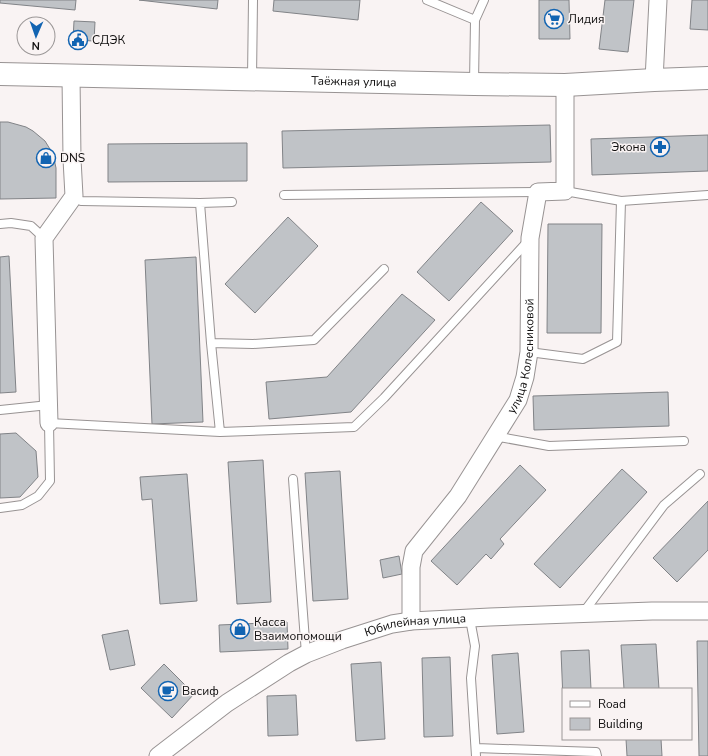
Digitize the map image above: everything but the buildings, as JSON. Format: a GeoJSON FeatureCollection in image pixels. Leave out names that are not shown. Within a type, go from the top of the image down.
{"type":"FeatureCollection","features":[{"type":"Feature","properties":{"kind":"main road","name":"Таёжная улица"},"geometry":{"type":"LineString","coordinates":[[0,74],[566,85],[708,78]]}},
{"type":"Feature","properties":{"kind":"street"},"geometry":{"type":"LineString","coordinates":[[654,80],[658,0]]}},
{"type":"Feature","properties":{"kind":"street"},"geometry":{"type":"LineString","coordinates":[[49,423],[44,238],[74,196],[71,76]]}},
{"type":"Feature","properties":{"kind":"street"},"geometry":{"type":"LineString","coordinates":[[538,192],[565,191],[566,85]]}},
{"type":"Feature","properties":{"kind":"street","name":"улица Колесниковой"},"geometry":{"type":"LineString","coordinates":[[411,622],[411,567],[414,551],[458,496],[494,436],[518,400],[525,377],[529,352],[530,238],[538,192]]}},
{"type":"Feature","properties":{"kind":"street","name":"Юбилейная улица"},"geometry":{"type":"LineString","coordinates":[[158,756],[228,703],[289,663],[306,654],[342,640],[392,624],[652,611],[708,611]]}},
{"type":"Feature","properties":{"kind":"lane"},"geometry":{"type":"LineString","coordinates":[[252,79],[253,0]]}},
{"type":"Feature","properties":{"kind":"lane"},"geometry":{"type":"LineString","coordinates":[[427,0],[475,20]]}},
{"type":"Feature","properties":{"kind":"lane"},"geometry":{"type":"LineString","coordinates":[[474,84],[475,20],[484,0]]}},
{"type":"Feature","properties":{"kind":"lane"},"geometry":{"type":"LineString","coordinates":[[565,191],[621,201],[708,195]]}},
{"type":"Feature","properties":{"kind":"lane"},"geometry":{"type":"LineString","coordinates":[[284,195],[538,192]]}},
{"type":"Feature","properties":{"kind":"lane"},"geometry":{"type":"LineString","coordinates":[[74,196],[81,201],[200,203],[232,202]]}},
{"type":"Feature","properties":{"kind":"lane"},"geometry":{"type":"LineString","coordinates":[[529,352],[583,359],[617,342],[621,201]]}},
{"type":"Feature","properties":{"kind":"lane"},"geometry":{"type":"LineString","coordinates":[[200,203],[211,343],[220,432]]}},
{"type":"Feature","properties":{"kind":"lane"},"geometry":{"type":"LineString","coordinates":[[0,224],[11,223],[31,226],[44,238]]}},
{"type":"Feature","properties":{"kind":"lane"},"geometry":{"type":"LineString","coordinates":[[0,508],[22,505],[38,496],[50,481],[49,423],[220,432],[354,427],[384,398],[530,238]]}},
{"type":"Feature","properties":{"kind":"lane"},"geometry":{"type":"LineString","coordinates":[[211,343],[253,344],[314,340],[384,269]]}},
{"type":"Feature","properties":{"kind":"lane"},"geometry":{"type":"LineString","coordinates":[[0,410],[49,405]]}},
{"type":"Feature","properties":{"kind":"lane"},"geometry":{"type":"LineString","coordinates":[[494,436],[549,446],[684,440]]}},
{"type":"Feature","properties":{"kind":"lane"},"geometry":{"type":"LineString","coordinates":[[582,614],[664,505],[700,474]]}},
{"type":"Feature","properties":{"kind":"lane"},"geometry":{"type":"LineString","coordinates":[[293,479],[306,654]]}},
{"type":"Feature","properties":{"kind":"lane"},"geometry":{"type":"LineString","coordinates":[[470,619],[475,646],[471,678],[476,752],[596,752],[597,756]]}},
{"type":"Feature","properties":{"kind":"place","name":"Лидия"},"geometry":{"type":"Point","coordinates":[554,19]}},
{"type":"Feature","properties":{"kind":"place","name":"СДЭК"},"geometry":{"type":"Point","coordinates":[78,40]}},
{"type":"Feature","properties":{"kind":"place","name":"Экона"},"geometry":{"type":"Point","coordinates":[660,147]}},
{"type":"Feature","properties":{"kind":"place","name":"DNS"},"geometry":{"type":"Point","coordinates":[46,158]}},
{"type":"Feature","properties":{"kind":"place","name":"Касса Взаимопомощи"},"geometry":{"type":"Point","coordinates":[240,629]}},
{"type":"Feature","properties":{"kind":"place","name":"Васиф"},"geometry":{"type":"Point","coordinates":[168,691]}}]}
